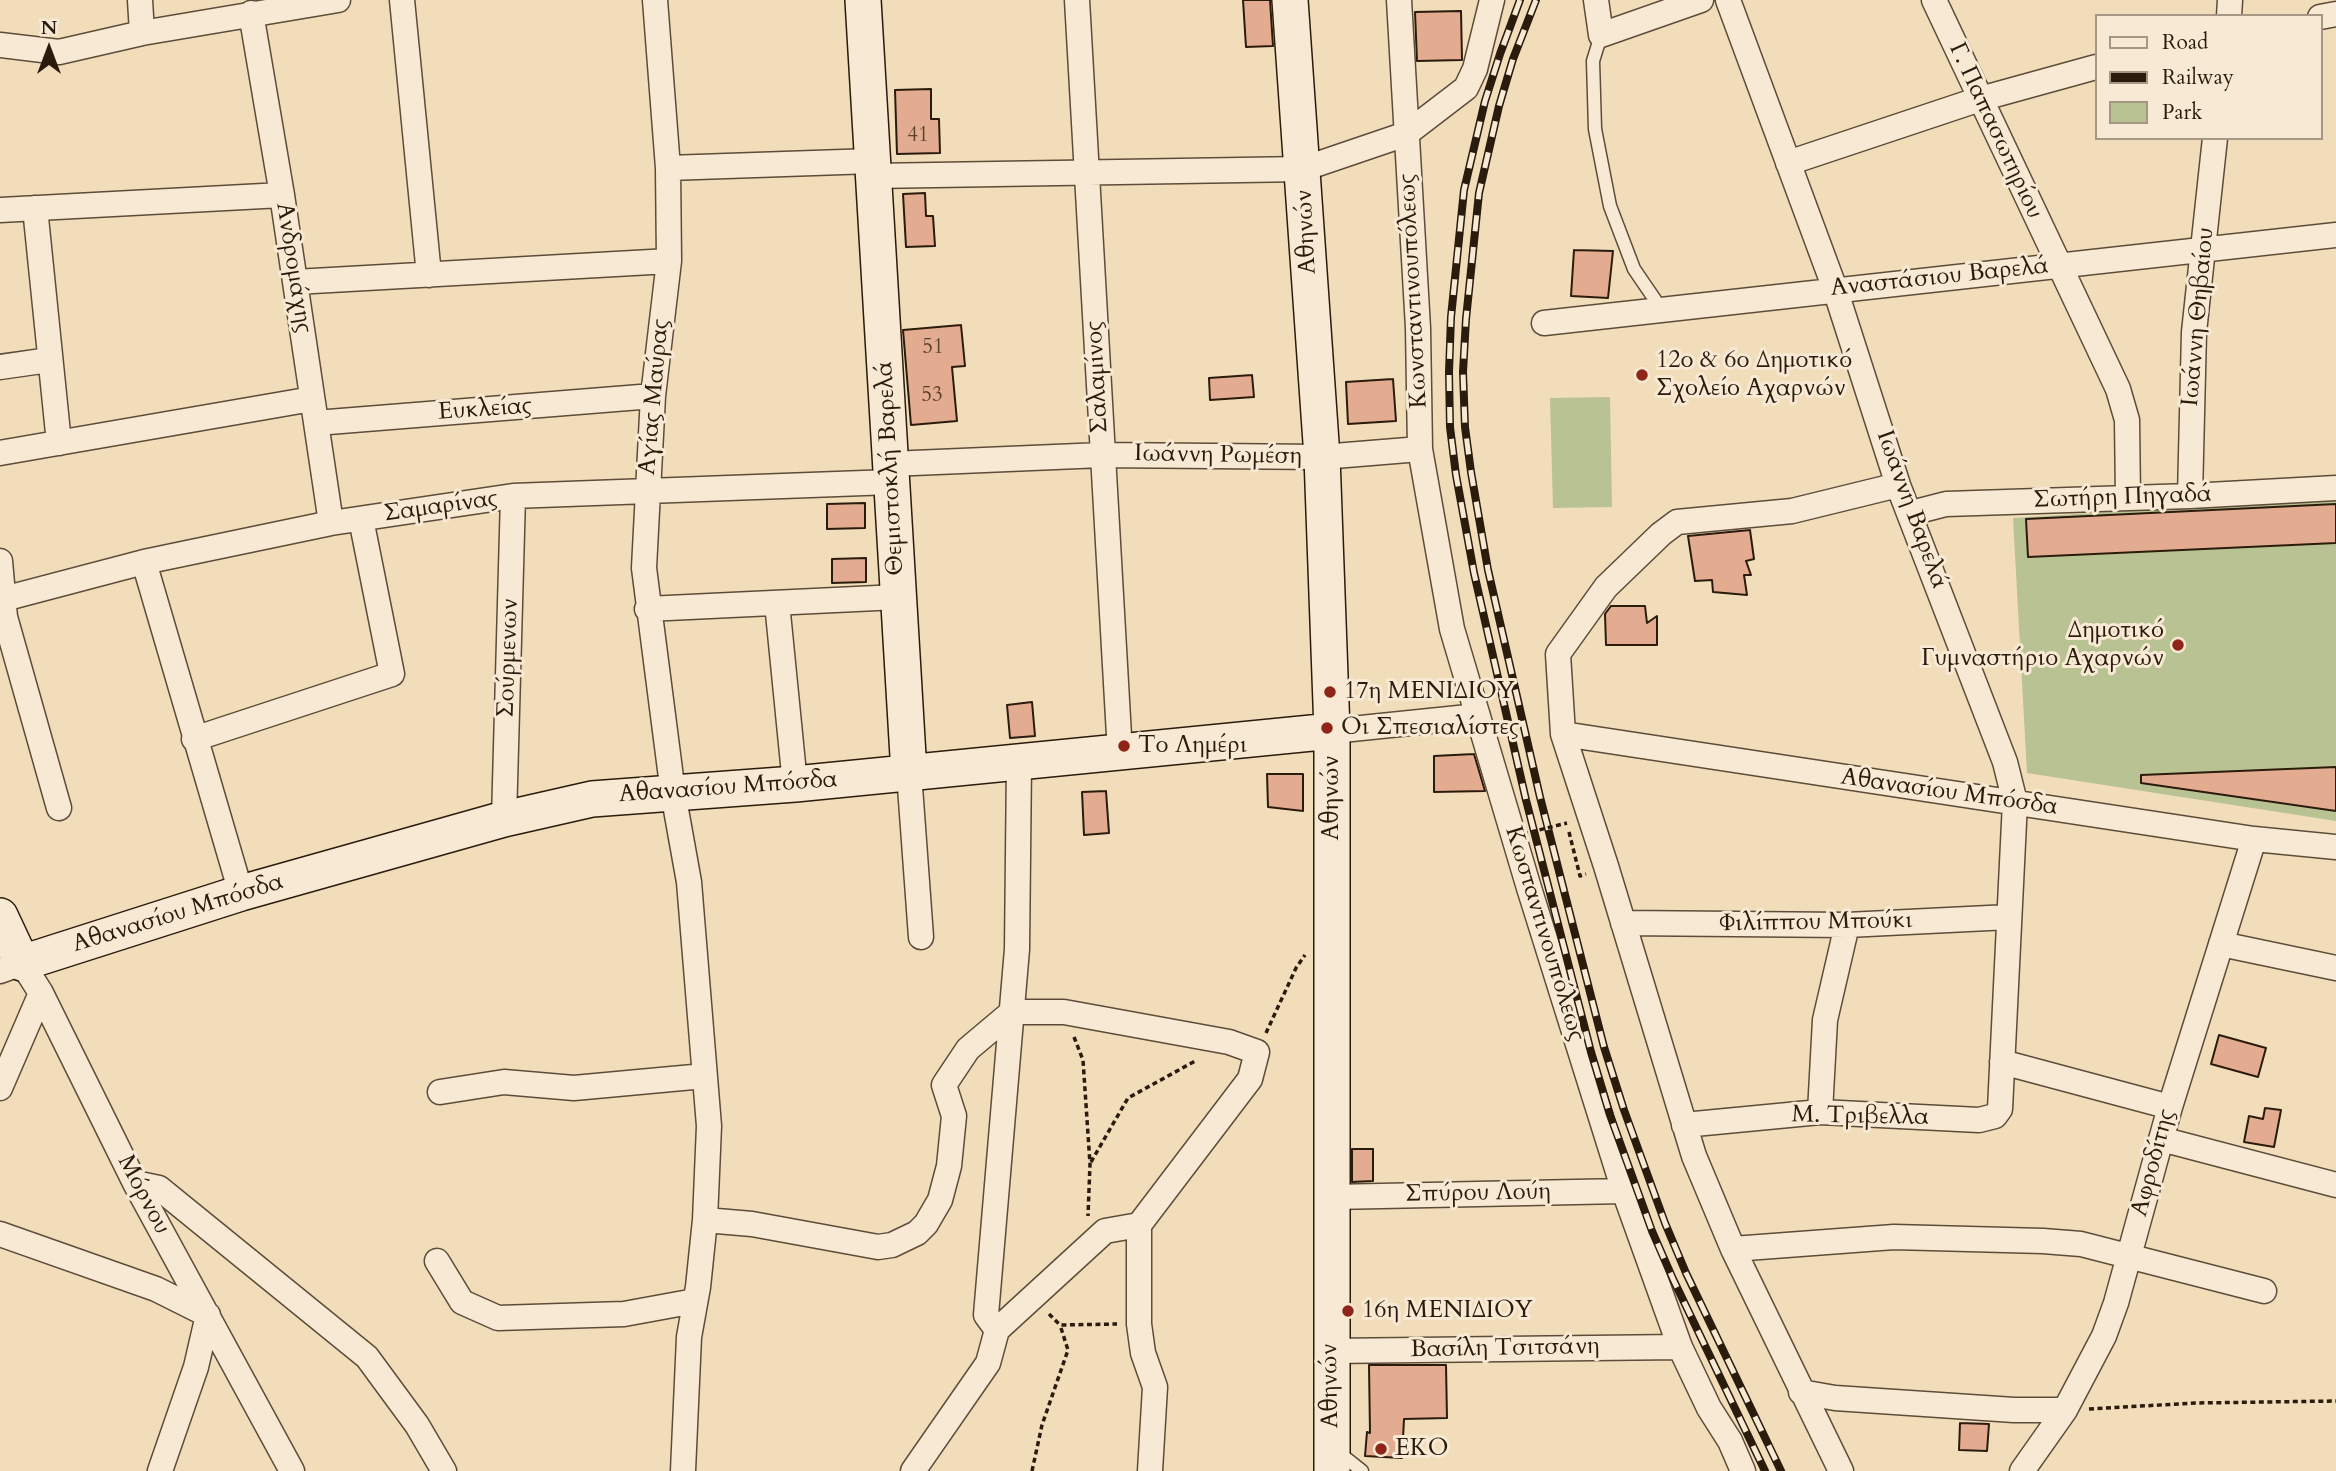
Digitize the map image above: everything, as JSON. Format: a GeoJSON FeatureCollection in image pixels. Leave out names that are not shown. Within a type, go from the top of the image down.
{"type":"FeatureCollection","features":[{"type":"Feature","properties":{"kind":"street"},"geometry":{"type":"LineString","coordinates":[[140,0],[142,33]]}},
{"type":"Feature","properties":{"kind":"street"},"geometry":{"type":"LineString","coordinates":[[0,46],[59,52],[142,33],[338,0]]}},
{"type":"Feature","properties":{"kind":"street"},"geometry":{"type":"LineString","coordinates":[[402,0],[429,275]]}},
{"type":"Feature","properties":{"kind":"street","name":"Αγίας Μαύρας"},"geometry":{"type":"LineString","coordinates":[[655,0],[668,168],[669,261],[653,396],[644,568],[647,608],[673,793],[689,882],[709,1126],[705,1220],[689,1336],[683,1471]]}},
{"type":"Feature","properties":{"kind":"street","name":"Θεμιστοκλή Βαρελά"},"geometry":{"type":"LineString","coordinates":[[863,0],[921,936]]}},
{"type":"Feature","properties":{"kind":"street","name":"Σαλαμίνος"},"geometry":{"type":"LineString","coordinates":[[1077,0],[1120,753]]}},
{"type":"Feature","properties":{"kind":"street","name":"Αθηνών"},"geometry":{"type":"LineString","coordinates":[[1290,0],[1322,457],[1332,731],[1332,1459]]}},
{"type":"Feature","properties":{"kind":"street"},"geometry":{"type":"LineString","coordinates":[[1399,0],[1406,134]]}},
{"type":"Feature","properties":{"kind":"street","name":"Κωνσταντινουπόλεως"},"geometry":{"type":"LineString","coordinates":[[668,168],[873,168],[1088,173],[1303,169],[1406,134],[1465,88],[1475,69],[1492,0]]}},
{"type":"Feature","properties":{"kind":"street"},"geometry":{"type":"LineString","coordinates":[[1596,0],[1601,35],[1701,0]]}},
{"type":"Feature","properties":{"kind":"street","name":"Ιωάννη Βαρελά"},"geometry":{"type":"LineString","coordinates":[[1728,0],[1835,289],[1898,485],[2005,762],[2015,802],[2000,1109],[1995,1116]]}},
{"type":"Feature","properties":{"kind":"street","name":"Γ. Παπασωτηρίου"},"geometry":{"type":"LineString","coordinates":[[1934,0],[2118,389],[2127,420],[2128,498]]}},
{"type":"Feature","properties":{"kind":"street","name":"Ανδρομάχης"},"geometry":{"type":"LineString","coordinates":[[251,13],[282,195],[331,523]]}},
{"type":"Feature","properties":{"kind":"street"},"geometry":{"type":"LineString","coordinates":[[1788,163],[1980,99],[2094,68]]}},
{"type":"Feature","properties":{"kind":"street","name":"Κωνσταντινουπόλεως"},"geometry":{"type":"LineString","coordinates":[[1406,134],[1418,328],[1420,449]]}},
{"type":"Feature","properties":{"kind":"street","name":"Ιωάννη Θηβαίου"},"geometry":{"type":"LineString","coordinates":[[2190,496],[2193,346],[2215,140]]}},
{"type":"Feature","properties":{"kind":"street"},"geometry":{"type":"LineString","coordinates":[[0,210],[282,195]]}},
{"type":"Feature","properties":{"kind":"street"},"geometry":{"type":"LineString","coordinates":[[35,208],[59,443]]}},
{"type":"Feature","properties":{"kind":"street","name":"Αναστάσιου Βαρελά"},"geometry":{"type":"LineString","coordinates":[[1544,323],[2336,235]]}},
{"type":"Feature","properties":{"kind":"street"},"geometry":{"type":"LineString","coordinates":[[295,282],[669,261]]}},
{"type":"Feature","properties":{"kind":"street"},"geometry":{"type":"LineString","coordinates":[[0,367],[49,360]]}},
{"type":"Feature","properties":{"kind":"street","name":"Ευκλείας"},"geometry":{"type":"LineString","coordinates":[[0,453],[314,411],[653,396]]}},
{"type":"Feature","properties":{"kind":"street","name":"Ιωάννη Ρωμέση"},"geometry":{"type":"LineString","coordinates":[[891,473],[1102,455],[1322,457],[1420,449]]}},
{"type":"Feature","properties":{"kind":"street","name":"Κωσταντινουπόλεως"},"geometry":{"type":"LineString","coordinates":[[1420,449],[1452,629],[1624,1191],[1680,1347],[1743,1471]]}},
{"type":"Feature","properties":{"kind":"street","name":"Σαμαρίνας"},"geometry":{"type":"LineString","coordinates":[[1,600],[144,562],[331,523],[513,496],[646,492],[891,473]]}},
{"type":"Feature","properties":{"kind":"street"},"geometry":{"type":"LineString","coordinates":[[1841,1471],[1733,1249],[1694,1156],[1563,734],[1558,654],[1605,587],[1677,522],[1792,511],[1898,485]]}},
{"type":"Feature","properties":{"kind":"street","name":"Σωτήρη Πηγαδά"},"geometry":{"type":"LineString","coordinates":[[1910,513],[1946,504],[2336,488]]}},
{"type":"Feature","properties":{"kind":"street","name":"Σούρμενων"},"geometry":{"type":"LineString","coordinates":[[504,819],[513,496]]}},
{"type":"Feature","properties":{"kind":"street"},"geometry":{"type":"LineString","coordinates":[[194,738],[392,674],[361,519]]}},
{"type":"Feature","properties":{"kind":"street"},"geometry":{"type":"LineString","coordinates":[[0,561],[4,583],[1,600],[5,617],[59,808]]}},
{"type":"Feature","properties":{"kind":"street"},"geometry":{"type":"LineString","coordinates":[[144,562],[241,893]]}},
{"type":"Feature","properties":{"kind":"street"},"geometry":{"type":"LineString","coordinates":[[647,608],[898,597]]}},
{"type":"Feature","properties":{"kind":"street"},"geometry":{"type":"LineString","coordinates":[[777,603],[795,784]]}},
{"type":"Feature","properties":{"kind":"street","name":"Αθανασίου Μπόσδα"},"geometry":{"type":"LineString","coordinates":[[11,967],[241,893],[504,819],[592,799],[795,784],[1478,716]]}},
{"type":"Feature","properties":{"kind":"street","name":"Αθανασίου Μπόσδα"},"geometry":{"type":"LineString","coordinates":[[1563,734],[2254,839],[2336,846]]}},
{"type":"Feature","properties":{"kind":"street"},"geometry":{"type":"LineString","coordinates":[[997,1330],[986,1315],[1017,949],[1019,762]]}},
{"type":"Feature","properties":{"kind":"street","name":"Αφροδίτης"},"geometry":{"type":"LineString","coordinates":[[2022,1471],[2066,1410],[2104,1336],[2169,1107],[2254,839]]}},
{"type":"Feature","properties":{"kind":"street","name":"Μόρνου"},"geometry":{"type":"LineString","coordinates":[[0,916],[11,967],[41,993],[135,1183],[292,1471]]}},
{"type":"Feature","properties":{"kind":"street","name":"Φιλίππου Μπούκι"},"geometry":{"type":"LineString","coordinates":[[1623,923],[1847,925],[2009,917]]}},
{"type":"Feature","properties":{"kind":"street"},"geometry":{"type":"LineString","coordinates":[[1820,1112],[1825,1020],[1847,925]]}},
{"type":"Feature","properties":{"kind":"street"},"geometry":{"type":"LineString","coordinates":[[2221,944],[2336,968]]}},
{"type":"Feature","properties":{"kind":"street"},"geometry":{"type":"LineString","coordinates":[[0,1088],[41,993]]}},
{"type":"Feature","properties":{"kind":"street"},"geometry":{"type":"LineString","coordinates":[[705,1220],[752,1224],[878,1247],[892,1245],[918,1234],[940,1200],[949,1166],[954,1116],[944,1085],[968,1049],[1012,1012],[1064,1012],[1229,1042],[1257,1052],[1250,1079],[1139,1225],[1139,1324],[1143,1353],[1155,1387],[1150,1471]]}},
{"type":"Feature","properties":{"kind":"street"},"geometry":{"type":"LineString","coordinates":[[2002,1062],[2169,1107]]}},
{"type":"Feature","properties":{"kind":"street"},"geometry":{"type":"LineString","coordinates":[[440,1092],[504,1082],[574,1088],[704,1076]]}},
{"type":"Feature","properties":{"kind":"street","name":"Μ. Τριβελλα"},"geometry":{"type":"LineString","coordinates":[[1684,1125],[1820,1112],[1979,1120],[1995,1116]]}},
{"type":"Feature","properties":{"kind":"street"},"geometry":{"type":"LineString","coordinates":[[2161,1139],[2336,1185]]}},
{"type":"Feature","properties":{"kind":"street"},"geometry":{"type":"LineString","coordinates":[[135,1183],[159,1188],[367,1357],[416,1425],[444,1471]]}},
{"type":"Feature","properties":{"kind":"street","name":"Σπύρου Λούη"},"geometry":{"type":"LineString","coordinates":[[1332,1198],[1624,1191]]}},
{"type":"Feature","properties":{"kind":"street"},"geometry":{"type":"LineString","coordinates":[[914,1471],[988,1363],[997,1330],[1105,1231],[1139,1225]]}},
{"type":"Feature","properties":{"kind":"street"},"geometry":{"type":"LineString","coordinates":[[0,1234],[156,1289],[208,1315],[196,1367],[160,1471]]}},
{"type":"Feature","properties":{"kind":"street"},"geometry":{"type":"LineString","coordinates":[[1733,1249],[1894,1237],[2081,1244],[2264,1291]]}},
{"type":"Feature","properties":{"kind":"street"},"geometry":{"type":"LineString","coordinates":[[437,1261],[462,1302],[498,1318],[624,1314],[695,1301]]}},
{"type":"Feature","properties":{"kind":"street","name":"Βασίλη Τσιτσάνη"},"geometry":{"type":"LineString","coordinates":[[1330,1351],[1680,1347]]}},
{"type":"Feature","properties":{"kind":"street"},"geometry":{"type":"LineString","coordinates":[[1801,1392],[1849,1399],[2014,1410],[2066,1410]]}},
{"type":"Feature","properties":{"kind":"lane"},"geometry":{"type":"LineString","coordinates":[[1601,35],[1593,61],[1595,129],[1609,205],[1634,269],[1662,310]]}},
{"type":"Feature","properties":{"kind":"lane"},"geometry":{"type":"LineString","coordinates":[[1332,1459],[1362,1471]]}},
{"type":"Feature","properties":{"kind":"path"},"geometry":{"type":"LineString","coordinates":[[1523,834],[1567,823],[1580,876]]}},
{"type":"Feature","properties":{"kind":"path"},"geometry":{"type":"LineString","coordinates":[[1257,1052],[1296,968],[1307,951],[1332,930]]}},
{"type":"Feature","properties":{"kind":"path"},"geometry":{"type":"LineString","coordinates":[[1064,1012],[1083,1060],[1090,1164],[1090,1245]]}},
{"type":"Feature","properties":{"kind":"path"},"geometry":{"type":"LineString","coordinates":[[1090,1164],[1128,1098],[1229,1042]]}},
{"type":"Feature","properties":{"kind":"path"},"geometry":{"type":"LineString","coordinates":[[1032,1298],[1060,1325],[1068,1350],[1042,1425],[1032,1471]]}},
{"type":"Feature","properties":{"kind":"path"},"geometry":{"type":"LineString","coordinates":[[1060,1325],[1139,1324]]}},
{"type":"Feature","properties":{"kind":"path"},"geometry":{"type":"LineString","coordinates":[[2066,1410],[2195,1402],[2336,1401]]}},
{"type":"Feature","properties":{"kind":"green space"},"geometry":{"type":"Polygon","coordinates":[[[1610,397],[1612,507],[1553,508],[1550,398],[1610,397]]]}},
{"type":"Feature","properties":{"kind":"green space","name":"Δημοτικό Γυμναστήριο Αχαρνών"},"geometry":{"type":"Polygon","coordinates":[[[2336,498],[2336,821],[2027,773],[2013,518],[2336,498]]]}},
{"type":"Feature","properties":{"kind":"building"},"geometry":{"type":"Polygon","coordinates":[[[1243,0],[1270,0],[1273,46],[1246,47],[1243,0]]]}},
{"type":"Feature","properties":{"kind":"building"},"geometry":{"type":"Polygon","coordinates":[[[1461,11],[1462,60],[1417,61],[1415,12],[1461,11]]]}},
{"type":"Feature","properties":{"kind":"building"},"geometry":{"type":"Polygon","coordinates":[[[931,89],[931,119],[939,119],[940,153],[897,154],[895,90],[931,89]]]}},
{"type":"Feature","properties":{"kind":"building"},"geometry":{"type":"Polygon","coordinates":[[[925,193],[926,216],[933,216],[935,246],[906,247],[903,194],[925,193]]]}},
{"type":"Feature","properties":{"kind":"building"},"geometry":{"type":"Polygon","coordinates":[[[1574,250],[1613,251],[1608,298],[1571,296],[1574,250]]]}},
{"type":"Feature","properties":{"kind":"building"},"geometry":{"type":"Polygon","coordinates":[[[961,325],[965,366],[952,367],[957,421],[911,425],[903,330],[961,325]]]}},
{"type":"Feature","properties":{"kind":"building"},"geometry":{"type":"Polygon","coordinates":[[[1252,375],[1254,397],[1210,400],[1209,378],[1252,375]]]}},
{"type":"Feature","properties":{"kind":"building"},"geometry":{"type":"Polygon","coordinates":[[[1393,379],[1396,421],[1348,424],[1346,382],[1393,379]]]}},
{"type":"Feature","properties":{"kind":"building"},"geometry":{"type":"Polygon","coordinates":[[[865,503],[865,528],[827,529],[827,504],[865,503]]]}},
{"type":"Feature","properties":{"kind":"building"},"geometry":{"type":"Polygon","coordinates":[[[2336,504],[2336,543],[2028,557],[2026,519],[2336,504]]]}},
{"type":"Feature","properties":{"kind":"building"},"geometry":{"type":"Polygon","coordinates":[[[1750,530],[1754,559],[1746,561],[1751,575],[1744,575],[1747,595],[1713,592],[1712,580],[1695,581],[1688,536],[1750,530]]]}},
{"type":"Feature","properties":{"kind":"building"},"geometry":{"type":"Polygon","coordinates":[[[866,558],[866,582],[832,583],[832,559],[866,558]]]}},
{"type":"Feature","properties":{"kind":"building"},"geometry":{"type":"Polygon","coordinates":[[[1611,606],[1645,606],[1647,623],[1657,616],[1657,645],[1606,645],[1605,614],[1611,606]]]}},
{"type":"Feature","properties":{"kind":"building"},"geometry":{"type":"Polygon","coordinates":[[[1032,702],[1035,736],[1010,738],[1007,705],[1032,702]]]}},
{"type":"Feature","properties":{"kind":"building"},"geometry":{"type":"Polygon","coordinates":[[[1474,754],[1485,791],[1434,792],[1434,756],[1474,754]]]}},
{"type":"Feature","properties":{"kind":"building"},"geometry":{"type":"Polygon","coordinates":[[[2336,767],[2336,811],[2141,783],[2141,775],[2336,767]]]}},
{"type":"Feature","properties":{"kind":"building"},"geometry":{"type":"Polygon","coordinates":[[[1267,774],[1303,774],[1303,811],[1268,807],[1267,774]]]}},
{"type":"Feature","properties":{"kind":"building"},"geometry":{"type":"Polygon","coordinates":[[[1106,791],[1109,833],[1084,835],[1082,792],[1106,791]]]}},
{"type":"Feature","properties":{"kind":"building"},"geometry":{"type":"Polygon","coordinates":[[[2219,1035],[2266,1048],[2258,1077],[2211,1064],[2219,1035]]]}},
{"type":"Feature","properties":{"kind":"building"},"geometry":{"type":"Polygon","coordinates":[[[2265,1108],[2281,1110],[2274,1147],[2244,1142],[2249,1116],[2263,1119],[2265,1108]]]}},
{"type":"Feature","properties":{"kind":"building"},"geometry":{"type":"Polygon","coordinates":[[[1352,1149],[1373,1149],[1373,1181],[1352,1182],[1352,1149]]]}},
{"type":"Feature","properties":{"kind":"building"},"geometry":{"type":"Polygon","coordinates":[[[1369,1365],[1446,1365],[1447,1418],[1404,1419],[1402,1458],[1365,1456],[1367,1432],[1370,1433],[1369,1365]]]}},
{"type":"Feature","properties":{"kind":"building"},"geometry":{"type":"Polygon","coordinates":[[[1960,1423],[1989,1424],[1987,1451],[1959,1450],[1960,1423]]]}},
{"type":"Feature","properties":{"kind":"railway"},"geometry":{"type":"LineString","coordinates":[[1520,0],[1485,101],[1464,190],[1451,317],[1449,372],[1450,427],[1456,475],[1474,573],[1526,800],[1591,1052],[1610,1115],[1652,1231],[1765,1471]]}},
{"type":"Feature","properties":{"kind":"railway"},"geometry":{"type":"LineString","coordinates":[[1536,0],[1513,59],[1499,106],[1479,193],[1463,372],[1465,427],[1471,472],[1488,570],[1540,797],[1604,1047],[1665,1223],[1686,1273],[1781,1471]]}},
{"type":"Feature","properties":{"kind":"place","name":"12ο & 6ο Δημοτικό Σχολείο Αχαρνών"},"geometry":{"type":"Point","coordinates":[1642,375]}},
{"type":"Feature","properties":{"kind":"place","name":"Δημοτικό Γυμναστήριο Αχαρνών"},"geometry":{"type":"Point","coordinates":[2178,645]}},
{"type":"Feature","properties":{"kind":"place","name":"17η ΜΕΝΙΔΙΟΥ"},"geometry":{"type":"Point","coordinates":[1330,692]}},
{"type":"Feature","properties":{"kind":"place","name":"Οι Σπεσιαλίστες"},"geometry":{"type":"Point","coordinates":[1327,728]}},
{"type":"Feature","properties":{"kind":"place","name":"Το Λημέρι"},"geometry":{"type":"Point","coordinates":[1124,746]}},
{"type":"Feature","properties":{"kind":"place","name":"16η ΜΕΝΙΔΙΟΥ"},"geometry":{"type":"Point","coordinates":[1348,1311]}},
{"type":"Feature","properties":{"kind":"place","name":"EKO"},"geometry":{"type":"Point","coordinates":[1381,1449]}}]}
